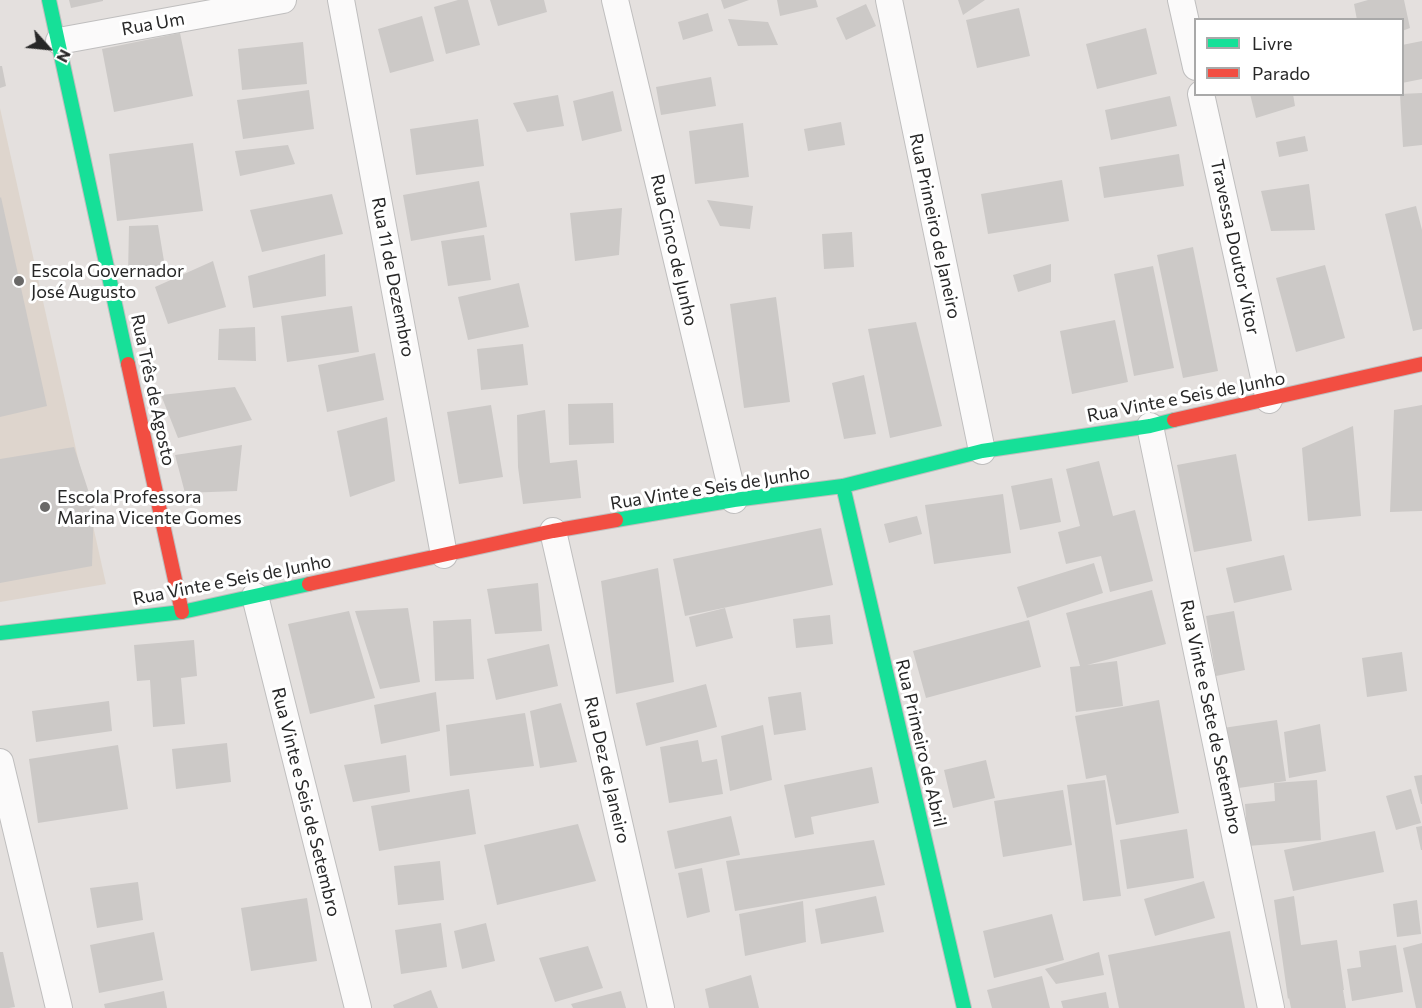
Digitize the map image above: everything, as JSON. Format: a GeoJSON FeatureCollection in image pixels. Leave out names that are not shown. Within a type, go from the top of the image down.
{"type":"FeatureCollection","features":[{"type":"Feature","properties":{"kind":"street","name":"Rua Três de Agosto"},"geometry":{"type":"LineString","coordinates":[[49,0],[182,612]]}},
{"type":"Feature","properties":{"kind":"street","name":"Rua Um"},"geometry":{"type":"LineString","coordinates":[[59,41],[283,0]]}},
{"type":"Feature","properties":{"kind":"street","name":"Rua 11 de Dezembro"},"geometry":{"type":"LineString","coordinates":[[341,0],[444,555]]}},
{"type":"Feature","properties":{"kind":"street","name":"Rua Cinco de Junho"},"geometry":{"type":"LineString","coordinates":[[615,0],[734,500]]}},
{"type":"Feature","properties":{"kind":"street","name":"Rua Primeiro de Janeiro"},"geometry":{"type":"LineString","coordinates":[[889,0],[982,451]]}},
{"type":"Feature","properties":{"kind":"street"},"geometry":{"type":"LineString","coordinates":[[1180,0],[1194,60]]}},
{"type":"Feature","properties":{"kind":"street","name":"Travessa Doutor Vitor"},"geometry":{"type":"LineString","coordinates":[[1202,96],[1269,400]]}},
{"type":"Feature","properties":{"kind":"street","name":"Rua Vinte e Seis de Junho"},"geometry":{"type":"LineString","coordinates":[[0,633],[182,612],[553,531],[734,500],[843,486],[982,451],[1150,426],[1422,364]]}},
{"type":"Feature","properties":{"kind":"street","name":"Rua Vinte e Sete de Setembro"},"geometry":{"type":"LineString","coordinates":[[1150,426],[1271,1008]]}},
{"type":"Feature","properties":{"kind":"street","name":"Rua Primeiro de Abril"},"geometry":{"type":"LineString","coordinates":[[843,486],[964,1008]]}},
{"type":"Feature","properties":{"kind":"street","name":"Rua Dez de Janeiro"},"geometry":{"type":"LineString","coordinates":[[553,531],[661,1008]]}},
{"type":"Feature","properties":{"kind":"street","name":"Rua Vinte e Seis de Setembro"},"geometry":{"type":"LineString","coordinates":[[255,596],[358,1008]]}},
{"type":"Feature","properties":{"kind":"street"},"geometry":{"type":"LineString","coordinates":[[0,762],[59,1008]]}},
{"type":"Feature","properties":{"kind":"shaded area"},"geometry":{"type":"Polygon","coordinates":[[[0,108],[106,584],[0,602],[0,108]]]}},
{"type":"Feature","properties":{"kind":"building"},"geometry":{"type":"Polygon","coordinates":[[[69,0],[103,0],[103,1],[71,8],[69,0]]]}},
{"type":"Feature","properties":{"kind":"building"},"geometry":{"type":"Polygon","coordinates":[[[458,0],[468,0],[480,45],[446,54],[434,7],[458,0]]]}},
{"type":"Feature","properties":{"kind":"building"},"geometry":{"type":"Polygon","coordinates":[[[490,0],[544,0],[547,12],[498,26],[490,0]]]}},
{"type":"Feature","properties":{"kind":"building"},"geometry":{"type":"Polygon","coordinates":[[[721,0],[749,0],[724,9],[721,0]]]}},
{"type":"Feature","properties":{"kind":"building"},"geometry":{"type":"Polygon","coordinates":[[[777,0],[816,0],[818,7],[780,16],[777,0]]]}},
{"type":"Feature","properties":{"kind":"building"},"geometry":{"type":"Polygon","coordinates":[[[958,0],[985,0],[963,15],[958,0]]]}},
{"type":"Feature","properties":{"kind":"building"},"geometry":{"type":"Polygon","coordinates":[[[1368,0],[1404,0],[1410,28],[1404,30],[1404,18],[1357,18],[1354,4],[1368,0]]]}},
{"type":"Feature","properties":{"kind":"building"},"geometry":{"type":"Polygon","coordinates":[[[866,4],[876,26],[846,40],[836,18],[866,4]]]}},
{"type":"Feature","properties":{"kind":"building"},"geometry":{"type":"Polygon","coordinates":[[[1019,8],[1030,56],[977,68],[966,20],[1019,8]]]}},
{"type":"Feature","properties":{"kind":"building"},"geometry":{"type":"Polygon","coordinates":[[[708,13],[713,31],[683,40],[678,22],[708,13]]]}},
{"type":"Feature","properties":{"kind":"building"},"geometry":{"type":"Polygon","coordinates":[[[422,16],[434,61],[390,73],[378,29],[422,16]]]}},
{"type":"Feature","properties":{"kind":"building"},"geometry":{"type":"Polygon","coordinates":[[[728,19],[768,22],[778,45],[738,46],[728,19]]]}},
{"type":"Feature","properties":{"kind":"building"},"geometry":{"type":"Polygon","coordinates":[[[1146,28],[1157,74],[1097,89],[1086,44],[1146,28]]]}},
{"type":"Feature","properties":{"kind":"building"},"geometry":{"type":"Polygon","coordinates":[[[180,33],[193,96],[114,112],[102,49],[180,33]]]}},
{"type":"Feature","properties":{"kind":"building"},"geometry":{"type":"Polygon","coordinates":[[[1422,41],[1422,79],[1404,83],[1404,45],[1422,41]]]}},
{"type":"Feature","properties":{"kind":"building"},"geometry":{"type":"Polygon","coordinates":[[[303,42],[307,84],[242,90],[238,49],[303,42]]]}},
{"type":"Feature","properties":{"kind":"building"},"geometry":{"type":"Polygon","coordinates":[[[0,66],[2,66],[6,86],[0,88],[0,66]]]}},
{"type":"Feature","properties":{"kind":"building"},"geometry":{"type":"Polygon","coordinates":[[[711,77],[716,106],[661,115],[656,87],[711,77]]]}},
{"type":"Feature","properties":{"kind":"building"},"geometry":{"type":"Polygon","coordinates":[[[309,90],[314,129],[243,139],[237,100],[309,90]]]}},
{"type":"Feature","properties":{"kind":"building"},"geometry":{"type":"Polygon","coordinates":[[[613,91],[622,131],[582,141],[573,101],[613,91]]]}},
{"type":"Feature","properties":{"kind":"building"},"geometry":{"type":"Polygon","coordinates":[[[1422,93],[1422,145],[1403,147],[1400,96],[1404,96],[1404,94],[1422,93]]]}},
{"type":"Feature","properties":{"kind":"building"},"geometry":{"type":"Polygon","coordinates":[[[558,95],[564,126],[527,132],[513,103],[558,95]]]}},
{"type":"Feature","properties":{"kind":"building"},"geometry":{"type":"Polygon","coordinates":[[[1170,96],[1177,126],[1111,140],[1105,110],[1170,96]]]}},
{"type":"Feature","properties":{"kind":"building"},"geometry":{"type":"Polygon","coordinates":[[[1250,96],[1293,96],[1295,106],[1256,118],[1250,96]]]}},
{"type":"Feature","properties":{"kind":"building"},"geometry":{"type":"Polygon","coordinates":[[[478,119],[484,166],[416,175],[410,129],[478,119]]]}},
{"type":"Feature","properties":{"kind":"building"},"geometry":{"type":"Polygon","coordinates":[[[841,122],[845,145],[808,151],[804,129],[841,122]]]}},
{"type":"Feature","properties":{"kind":"building"},"geometry":{"type":"Polygon","coordinates":[[[743,123],[749,177],[695,184],[689,131],[743,123]]]}},
{"type":"Feature","properties":{"kind":"building"},"geometry":{"type":"Polygon","coordinates":[[[1305,136],[1308,151],[1279,157],[1276,142],[1305,136]]]}},
{"type":"Feature","properties":{"kind":"building"},"geometry":{"type":"Polygon","coordinates":[[[193,143],[203,211],[117,221],[109,154],[193,143]]]}},
{"type":"Feature","properties":{"kind":"building"},"geometry":{"type":"Polygon","coordinates":[[[288,145],[295,164],[240,176],[235,151],[288,145]]]}},
{"type":"Feature","properties":{"kind":"building"},"geometry":{"type":"Polygon","coordinates":[[[1179,154],[1184,186],[1104,198],[1099,167],[1179,154]]]}},
{"type":"Feature","properties":{"kind":"building"},"geometry":{"type":"Polygon","coordinates":[[[1062,180],[1069,221],[988,234],[981,194],[1062,180]]]}},
{"type":"Feature","properties":{"kind":"building"},"geometry":{"type":"Polygon","coordinates":[[[479,181],[487,227],[411,241],[403,195],[479,181]]]}},
{"type":"Feature","properties":{"kind":"building"},"geometry":{"type":"Polygon","coordinates":[[[1309,184],[1315,230],[1271,231],[1261,191],[1309,184]]]}},
{"type":"Feature","properties":{"kind":"building"},"geometry":{"type":"Polygon","coordinates":[[[332,194],[343,234],[262,252],[250,210],[332,194]]]}},
{"type":"Feature","properties":{"kind":"building"},"geometry":{"type":"Polygon","coordinates":[[[0,198],[47,406],[0,417],[0,198]]]}},
{"type":"Feature","properties":{"kind":"building"},"geometry":{"type":"Polygon","coordinates":[[[707,200],[753,206],[750,229],[720,226],[707,200]]]}},
{"type":"Feature","properties":{"kind":"building"},"geometry":{"type":"Polygon","coordinates":[[[1416,206],[1422,230],[1422,329],[1413,331],[1385,214],[1416,206]]]}},
{"type":"Feature","properties":{"kind":"building"},"geometry":{"type":"Polygon","coordinates":[[[622,208],[619,255],[575,261],[570,213],[622,208]]]}},
{"type":"Feature","properties":{"kind":"building"},"geometry":{"type":"Polygon","coordinates":[[[158,225],[165,267],[128,275],[129,226],[158,225]]]}},
{"type":"Feature","properties":{"kind":"building"},"geometry":{"type":"Polygon","coordinates":[[[852,232],[854,267],[824,269],[822,234],[852,232]]]}},
{"type":"Feature","properties":{"kind":"building"},"geometry":{"type":"Polygon","coordinates":[[[484,235],[491,280],[448,286],[441,241],[484,235]]]}},
{"type":"Feature","properties":{"kind":"building"},"geometry":{"type":"Polygon","coordinates":[[[1193,247],[1218,371],[1183,378],[1157,255],[1193,247]]]}},
{"type":"Feature","properties":{"kind":"building"},"geometry":{"type":"Polygon","coordinates":[[[325,254],[326,296],[253,308],[248,276],[325,254]]]}},
{"type":"Feature","properties":{"kind":"building"},"geometry":{"type":"Polygon","coordinates":[[[213,261],[226,307],[168,324],[155,287],[213,261]]]}},
{"type":"Feature","properties":{"kind":"building"},"geometry":{"type":"Polygon","coordinates":[[[1051,264],[1051,282],[1018,292],[1013,275],[1051,264]]]}},
{"type":"Feature","properties":{"kind":"building"},"geometry":{"type":"Polygon","coordinates":[[[1325,265],[1345,338],[1296,352],[1276,278],[1325,265]]]}},
{"type":"Feature","properties":{"kind":"building"},"geometry":{"type":"Polygon","coordinates":[[[1153,266],[1174,368],[1134,376],[1114,274],[1153,266]]]}},
{"type":"Feature","properties":{"kind":"building"},"geometry":{"type":"Polygon","coordinates":[[[519,283],[529,327],[468,340],[458,297],[519,283]]]}},
{"type":"Feature","properties":{"kind":"building"},"geometry":{"type":"Polygon","coordinates":[[[776,297],[790,402],[744,408],[730,304],[776,297]]]}},
{"type":"Feature","properties":{"kind":"building"},"geometry":{"type":"Polygon","coordinates":[[[352,306],[359,352],[287,362],[281,316],[352,306]]]}},
{"type":"Feature","properties":{"kind":"building"},"geometry":{"type":"Polygon","coordinates":[[[1115,320],[1128,382],[1072,394],[1060,331],[1115,320]]]}},
{"type":"Feature","properties":{"kind":"building"},"geometry":{"type":"Polygon","coordinates":[[[916,322],[942,426],[890,438],[868,329],[916,322]]]}},
{"type":"Feature","properties":{"kind":"building"},"geometry":{"type":"Polygon","coordinates":[[[255,327],[256,361],[218,360],[219,329],[255,327]]]}},
{"type":"Feature","properties":{"kind":"building"},"geometry":{"type":"Polygon","coordinates":[[[523,344],[528,385],[481,390],[477,349],[523,344]]]}},
{"type":"Feature","properties":{"kind":"building"},"geometry":{"type":"Polygon","coordinates":[[[375,353],[384,400],[327,412],[318,365],[375,353]]]}},
{"type":"Feature","properties":{"kind":"building"},"geometry":{"type":"Polygon","coordinates":[[[864,375],[876,434],[844,439],[832,383],[864,375]]]}},
{"type":"Feature","properties":{"kind":"building"},"geometry":{"type":"Polygon","coordinates":[[[235,387],[252,420],[178,438],[161,395],[235,387]]]}},
{"type":"Feature","properties":{"kind":"building"},"geometry":{"type":"Polygon","coordinates":[[[613,403],[614,443],[569,445],[568,404],[613,403]]]}},
{"type":"Feature","properties":{"kind":"building"},"geometry":{"type":"Polygon","coordinates":[[[491,405],[503,477],[459,484],[447,412],[491,405]]]}},
{"type":"Feature","properties":{"kind":"building"},"geometry":{"type":"Polygon","coordinates":[[[1422,405],[1422,511],[1390,512],[1394,410],[1422,405]]]}},
{"type":"Feature","properties":{"kind":"building"},"geometry":{"type":"Polygon","coordinates":[[[545,410],[550,463],[577,460],[581,498],[523,504],[518,467],[517,415],[545,410]]]}},
{"type":"Feature","properties":{"kind":"building"},"geometry":{"type":"Polygon","coordinates":[[[387,417],[395,481],[350,497],[337,431],[387,417]]]}},
{"type":"Feature","properties":{"kind":"building"},"geometry":{"type":"Polygon","coordinates":[[[1353,426],[1361,516],[1308,521],[1302,448],[1353,426]]]}},
{"type":"Feature","properties":{"kind":"building"},"geometry":{"type":"Polygon","coordinates":[[[242,445],[237,491],[185,493],[175,455],[242,445]]]}},
{"type":"Feature","properties":{"kind":"building","name":"Escola Professora Marina Vicente Gomes"},"geometry":{"type":"Polygon","coordinates":[[[74,447],[94,508],[92,566],[0,583],[0,459],[74,447]]]}},
{"type":"Feature","properties":{"kind":"building"},"geometry":{"type":"Polygon","coordinates":[[[1236,454],[1252,541],[1194,552],[1177,465],[1236,454]]]}},
{"type":"Feature","properties":{"kind":"building"},"geometry":{"type":"Polygon","coordinates":[[[1099,461],[1113,516],[1135,510],[1153,581],[1110,592],[1101,556],[1066,564],[1058,532],[1080,526],[1066,469],[1099,461]]]}},
{"type":"Feature","properties":{"kind":"building"},"geometry":{"type":"Polygon","coordinates":[[[1052,478],[1061,522],[1020,530],[1011,486],[1052,478]]]}},
{"type":"Feature","properties":{"kind":"building"},"geometry":{"type":"Polygon","coordinates":[[[1003,494],[1011,553],[934,564],[925,505],[1003,494]]]}},
{"type":"Feature","properties":{"kind":"building"},"geometry":{"type":"Polygon","coordinates":[[[917,516],[922,534],[889,543],[884,524],[917,516]]]}},
{"type":"Feature","properties":{"kind":"building"},"geometry":{"type":"Polygon","coordinates":[[[821,528],[833,585],[685,616],[673,559],[821,528]]]}},
{"type":"Feature","properties":{"kind":"building"},"geometry":{"type":"Polygon","coordinates":[[[1284,555],[1292,590],[1234,603],[1226,568],[1284,555]]]}},
{"type":"Feature","properties":{"kind":"building"},"geometry":{"type":"Polygon","coordinates":[[[1094,563],[1103,593],[1027,618],[1017,587],[1094,563]]]}},
{"type":"Feature","properties":{"kind":"building"},"geometry":{"type":"Polygon","coordinates":[[[658,568],[674,682],[616,694],[601,581],[658,568]]]}},
{"type":"Feature","properties":{"kind":"building"},"geometry":{"type":"Polygon","coordinates":[[[538,583],[542,631],[495,634],[487,589],[538,583]]]}},
{"type":"Feature","properties":{"kind":"building"},"geometry":{"type":"Polygon","coordinates":[[[1152,590],[1166,644],[1087,665],[1117,661],[1123,706],[1076,712],[1070,667],[1080,666],[1066,613],[1152,590]]]}},
{"type":"Feature","properties":{"kind":"building"},"geometry":{"type":"Polygon","coordinates":[[[408,608],[420,682],[380,689],[355,611],[408,608]]]}},
{"type":"Feature","properties":{"kind":"building"},"geometry":{"type":"Polygon","coordinates":[[[725,608],[733,638],[696,647],[689,617],[725,608]]]}},
{"type":"Feature","properties":{"kind":"building"},"geometry":{"type":"Polygon","coordinates":[[[349,611],[375,698],[310,714],[288,624],[349,611]]]}},
{"type":"Feature","properties":{"kind":"building"},"geometry":{"type":"Polygon","coordinates":[[[1234,611],[1245,670],[1216,676],[1206,616],[1234,611]]]}},
{"type":"Feature","properties":{"kind":"building"},"geometry":{"type":"Polygon","coordinates":[[[830,615],[833,644],[796,648],[793,619],[830,615]]]}},
{"type":"Feature","properties":{"kind":"building"},"geometry":{"type":"Polygon","coordinates":[[[471,619],[474,679],[435,681],[433,621],[471,619]]]}},
{"type":"Feature","properties":{"kind":"building"},"geometry":{"type":"Polygon","coordinates":[[[1029,620],[1041,667],[926,698],[913,651],[1029,620]]]}},
{"type":"Feature","properties":{"kind":"building"},"geometry":{"type":"Polygon","coordinates":[[[194,640],[197,676],[181,678],[185,724],[153,727],[150,680],[137,681],[134,645],[194,640]]]}},
{"type":"Feature","properties":{"kind":"building"},"geometry":{"type":"Polygon","coordinates":[[[549,644],[558,686],[496,700],[487,659],[549,644]]]}},
{"type":"Feature","properties":{"kind":"building"},"geometry":{"type":"Polygon","coordinates":[[[1402,652],[1407,691],[1367,697],[1362,658],[1402,652]]]}},
{"type":"Feature","properties":{"kind":"building"},"geometry":{"type":"Polygon","coordinates":[[[706,684],[717,727],[646,746],[636,703],[706,684]]]}},
{"type":"Feature","properties":{"kind":"building"},"geometry":{"type":"Polygon","coordinates":[[[436,692],[440,731],[381,744],[374,705],[436,692]]]}},
{"type":"Feature","properties":{"kind":"building"},"geometry":{"type":"Polygon","coordinates":[[[801,692],[806,730],[774,735],[768,697],[801,692]]]}},
{"type":"Feature","properties":{"kind":"building"},"geometry":{"type":"Polygon","coordinates":[[[1159,700],[1179,813],[1116,825],[1106,775],[1086,779],[1075,716],[1159,700]]]}},
{"type":"Feature","properties":{"kind":"building"},"geometry":{"type":"Polygon","coordinates":[[[109,701],[112,731],[36,742],[32,711],[109,701]]]}},
{"type":"Feature","properties":{"kind":"building"},"geometry":{"type":"Polygon","coordinates":[[[561,703],[577,762],[540,768],[530,711],[561,703]]]}},
{"type":"Feature","properties":{"kind":"building"},"geometry":{"type":"Polygon","coordinates":[[[525,713],[534,766],[450,776],[446,725],[525,713]]]}},
{"type":"Feature","properties":{"kind":"building"},"geometry":{"type":"Polygon","coordinates":[[[1277,720],[1286,781],[1232,789],[1223,728],[1277,720]]]}},
{"type":"Feature","properties":{"kind":"building"},"geometry":{"type":"Polygon","coordinates":[[[1320,724],[1326,771],[1289,778],[1284,732],[1320,724]]]}},
{"type":"Feature","properties":{"kind":"building"},"geometry":{"type":"Polygon","coordinates":[[[763,725],[772,780],[730,791],[721,736],[763,725]]]}},
{"type":"Feature","properties":{"kind":"building"},"geometry":{"type":"Polygon","coordinates":[[[698,740],[702,762],[717,759],[723,794],[669,803],[660,747],[698,740]]]}},
{"type":"Feature","properties":{"kind":"building"},"geometry":{"type":"Polygon","coordinates":[[[227,743],[231,782],[176,789],[172,749],[227,743]]]}},
{"type":"Feature","properties":{"kind":"building"},"geometry":{"type":"Polygon","coordinates":[[[118,745],[128,809],[38,823],[29,759],[118,745]]]}},
{"type":"Feature","properties":{"kind":"building"},"geometry":{"type":"Polygon","coordinates":[[[406,755],[410,792],[353,802],[344,765],[406,755]]]}},
{"type":"Feature","properties":{"kind":"building"},"geometry":{"type":"Polygon","coordinates":[[[986,760],[995,798],[953,808],[944,770],[986,760]]]}},
{"type":"Feature","properties":{"kind":"building"},"geometry":{"type":"Polygon","coordinates":[[[872,767],[879,803],[811,817],[814,834],[795,838],[784,785],[872,767]]]}},
{"type":"Feature","properties":{"kind":"building"},"geometry":{"type":"Polygon","coordinates":[[[1422,775],[1422,804],[1421,804],[1414,776],[1422,775]]]}},
{"type":"Feature","properties":{"kind":"building"},"geometry":{"type":"Polygon","coordinates":[[[1105,780],[1121,896],[1083,901],[1067,785],[1105,780]]]}},
{"type":"Feature","properties":{"kind":"building"},"geometry":{"type":"Polygon","coordinates":[[[1317,780],[1321,840],[1248,846],[1245,804],[1275,801],[1274,783],[1317,780]]]}},
{"type":"Feature","properties":{"kind":"building"},"geometry":{"type":"Polygon","coordinates":[[[469,789],[476,834],[379,851],[371,806],[469,789]]]}},
{"type":"Feature","properties":{"kind":"building"},"geometry":{"type":"Polygon","coordinates":[[[1411,789],[1421,823],[1396,830],[1386,796],[1411,789]]]}},
{"type":"Feature","properties":{"kind":"building"},"geometry":{"type":"Polygon","coordinates":[[[1063,790],[1072,845],[1003,857],[994,801],[1063,790]]]}},
{"type":"Feature","properties":{"kind":"building"},"geometry":{"type":"Polygon","coordinates":[[[731,816],[740,855],[675,869],[667,831],[731,816]]]}},
{"type":"Feature","properties":{"kind":"building"},"geometry":{"type":"Polygon","coordinates":[[[578,824],[596,881],[497,905],[484,845],[578,824]]]}},
{"type":"Feature","properties":{"kind":"building"},"geometry":{"type":"Polygon","coordinates":[[[1422,826],[1422,850],[1421,850],[1416,827],[1422,826]]]}},
{"type":"Feature","properties":{"kind":"building"},"geometry":{"type":"Polygon","coordinates":[[[1187,829],[1194,878],[1127,889],[1120,840],[1187,829]]]}},
{"type":"Feature","properties":{"kind":"building"},"geometry":{"type":"Polygon","coordinates":[[[1375,831],[1384,872],[1293,891],[1284,850],[1375,831]]]}},
{"type":"Feature","properties":{"kind":"building"},"geometry":{"type":"Polygon","coordinates":[[[874,840],[885,885],[735,911],[726,861],[874,840]]]}},
{"type":"Feature","properties":{"kind":"building"},"geometry":{"type":"Polygon","coordinates":[[[440,861],[444,900],[398,905],[394,866],[440,861]]]}},
{"type":"Feature","properties":{"kind":"building"},"geometry":{"type":"Polygon","coordinates":[[[702,868],[710,912],[687,918],[678,873],[702,868]]]}},
{"type":"Feature","properties":{"kind":"building"},"geometry":{"type":"Polygon","coordinates":[[[1204,881],[1215,918],[1155,936],[1144,899],[1204,881]]]}},
{"type":"Feature","properties":{"kind":"building"},"geometry":{"type":"Polygon","coordinates":[[[138,882],[143,920],[97,928],[90,888],[138,882]]]}},
{"type":"Feature","properties":{"kind":"building"},"geometry":{"type":"Polygon","coordinates":[[[876,896],[884,932],[821,944],[815,909],[876,896]]]}},
{"type":"Feature","properties":{"kind":"building"},"geometry":{"type":"Polygon","coordinates":[[[1294,896],[1301,945],[1337,940],[1346,1008],[1291,1008],[1274,900],[1294,896]]]}},
{"type":"Feature","properties":{"kind":"building"},"geometry":{"type":"Polygon","coordinates":[[[307,898],[317,961],[251,971],[241,908],[307,898]]]}},
{"type":"Feature","properties":{"kind":"building"},"geometry":{"type":"Polygon","coordinates":[[[1417,900],[1421,934],[1397,937],[1393,904],[1417,900]]]}},
{"type":"Feature","properties":{"kind":"building"},"geometry":{"type":"Polygon","coordinates":[[[803,901],[806,942],[745,956],[739,914],[803,901]]]}},
{"type":"Feature","properties":{"kind":"building"},"geometry":{"type":"Polygon","coordinates":[[[1052,914],[1064,960],[994,978],[983,931],[1052,914]]]}},
{"type":"Feature","properties":{"kind":"building"},"geometry":{"type":"Polygon","coordinates":[[[441,923],[447,967],[401,974],[395,930],[441,923]]]}},
{"type":"Feature","properties":{"kind":"building"},"geometry":{"type":"Polygon","coordinates":[[[486,923],[495,961],[462,969],[454,931],[486,923]]]}},
{"type":"Feature","properties":{"kind":"building"},"geometry":{"type":"Polygon","coordinates":[[[1230,931],[1245,1008],[1119,1008],[1108,955],[1230,931]]]}},
{"type":"Feature","properties":{"kind":"building"},"geometry":{"type":"Polygon","coordinates":[[[154,932],[163,980],[99,993],[90,945],[154,932]]]}},
{"type":"Feature","properties":{"kind":"building"},"geometry":{"type":"Polygon","coordinates":[[[1422,943],[1422,1008],[1416,1008],[1403,948],[1422,943]]]}},
{"type":"Feature","properties":{"kind":"building"},"geometry":{"type":"Polygon","coordinates":[[[1396,945],[1403,992],[1352,1001],[1347,969],[1361,967],[1359,951],[1396,945]]]}},
{"type":"Feature","properties":{"kind":"building"},"geometry":{"type":"Polygon","coordinates":[[[588,946],[603,988],[555,1002],[539,958],[588,946]]]}},
{"type":"Feature","properties":{"kind":"building"},"geometry":{"type":"Polygon","coordinates":[[[0,952],[3,952],[15,1007],[0,1008],[0,952]]]}},
{"type":"Feature","properties":{"kind":"building"},"geometry":{"type":"Polygon","coordinates":[[[1099,952],[1104,975],[1056,984],[1045,969],[1099,952]]]}},
{"type":"Feature","properties":{"kind":"building"},"geometry":{"type":"Polygon","coordinates":[[[751,975],[759,1008],[709,1008],[705,989],[751,975]]]}},
{"type":"Feature","properties":{"kind":"building"},"geometry":{"type":"Polygon","coordinates":[[[1042,976],[1050,1008],[992,1008],[987,990],[1042,976]]]}},
{"type":"Feature","properties":{"kind":"building"},"geometry":{"type":"Polygon","coordinates":[[[431,990],[438,1008],[394,1008],[393,1005],[431,990]]]}},
{"type":"Feature","properties":{"kind":"building"},"geometry":{"type":"Polygon","coordinates":[[[164,991],[167,1008],[105,1008],[104,1004],[164,991]]]}},
{"type":"Feature","properties":{"kind":"building"},"geometry":{"type":"Polygon","coordinates":[[[621,991],[626,1008],[573,1008],[571,1004],[621,991]]]}},
{"type":"Feature","properties":{"kind":"building"},"geometry":{"type":"Polygon","coordinates":[[[1106,992],[1109,1008],[1063,1008],[1061,1001],[1106,992]]]}},
{"type":"Feature","properties":{"kind":"traffic: fast"},"geometry":{"type":"LineString","coordinates":[[49,0],[128,364]]}},
{"type":"Feature","properties":{"kind":"traffic: fast"},"geometry":{"type":"LineString","coordinates":[[616,520],[734,500],[843,486],[982,451],[1150,426],[1174,420]]}},
{"type":"Feature","properties":{"kind":"traffic: fast"},"geometry":{"type":"LineString","coordinates":[[843,486],[964,1008]]}},
{"type":"Feature","properties":{"kind":"traffic: fast"},"geometry":{"type":"LineString","coordinates":[[0,633],[182,612],[309,584]]}},
{"type":"Feature","properties":{"kind":"traffic: jam"},"geometry":{"type":"LineString","coordinates":[[128,364],[182,612]]}},
{"type":"Feature","properties":{"kind":"traffic: jam"},"geometry":{"type":"LineString","coordinates":[[1174,420],[1422,364]]}},
{"type":"Feature","properties":{"kind":"traffic: jam"},"geometry":{"type":"LineString","coordinates":[[309,584],[553,531],[616,520]]}},
{"type":"Feature","properties":{"kind":"place","name":"Escola Governador José Augusto"},"geometry":{"type":"Point","coordinates":[19,281]}},
{"type":"Feature","properties":{"kind":"place","name":"Escola Professora Marina Vicente Gomes"},"geometry":{"type":"Point","coordinates":[45,507]}}]}
